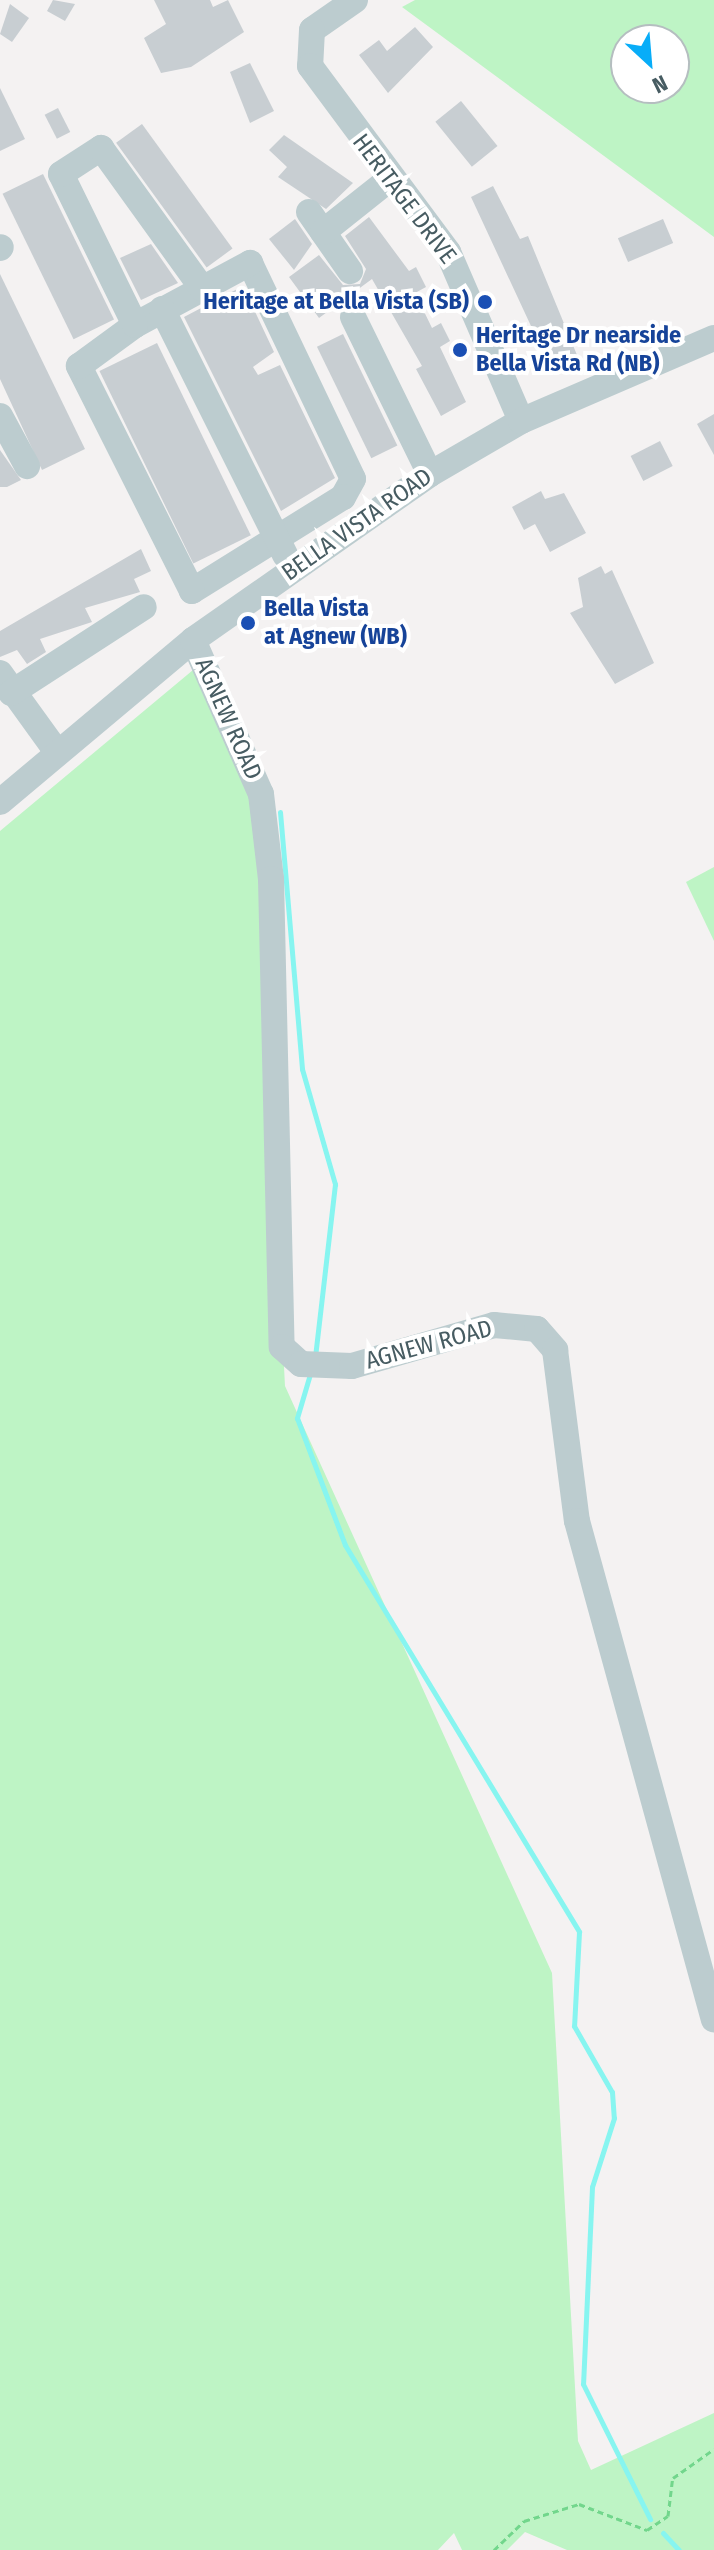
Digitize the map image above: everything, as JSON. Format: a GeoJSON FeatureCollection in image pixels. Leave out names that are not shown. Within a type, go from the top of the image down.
{"type":"FeatureCollection","features":[{"type":"Feature","properties":{"kind":"street","name":"HERITAGE DRIVE"},"geometry":{"type":"LineString","coordinates":[[355,0],[312,30],[310,66],[464,281],[521,421]]}},
{"type":"Feature","properties":{"kind":"street"},"geometry":{"type":"LineString","coordinates":[[135,325],[61,174],[101,148],[202,288]]}},
{"type":"Feature","properties":{"kind":"street"},"geometry":{"type":"LineString","coordinates":[[350,271],[316,222],[391,178]]}},
{"type":"Feature","properties":{"kind":"street"},"geometry":{"type":"LineString","coordinates":[[250,263],[351,469],[343,497],[202,588],[183,583],[79,366],[135,325],[202,288],[250,263]]}},
{"type":"Feature","properties":{"kind":"street"},"geometry":{"type":"LineString","coordinates":[[162,309],[275,541],[294,568]]}},
{"type":"Feature","properties":{"kind":"street"},"geometry":{"type":"LineString","coordinates":[[353,317],[430,474]]}},
{"type":"Feature","properties":{"kind":"street","name":"BELLA VISTA ROAD"},"geometry":{"type":"LineString","coordinates":[[0,802],[193,640],[430,474],[521,421],[714,338]]}},
{"type":"Feature","properties":{"kind":"street"},"geometry":{"type":"LineString","coordinates":[[0,416],[27,466]]}},
{"type":"Feature","properties":{"kind":"street"},"geometry":{"type":"LineString","coordinates":[[57,752],[8,696],[144,607]]}},
{"type":"Feature","properties":{"kind":"street","name":"AGNEW ROAD"},"geometry":{"type":"LineString","coordinates":[[193,640],[261,794],[271,879],[282,1347],[301,1364],[352,1366],[494,1325],[537,1329],[555,1350],[577,1521],[714,2020]]}},
{"type":"Feature","properties":{"kind":"path"},"geometry":{"type":"LineString","coordinates":[[494,2550],[524,2521],[579,2504],[647,2530],[668,2516],[673,2478],[714,2449]]}},
{"type":"Feature","properties":{"kind":"green space"},"geometry":{"type":"Polygon","coordinates":[[[415,0],[714,0],[714,237],[402,7],[415,0]]]}},
{"type":"Feature","properties":{"kind":"green space"},"geometry":{"type":"Polygon","coordinates":[[[205,660],[255,796],[285,1386],[552,1973],[578,2441],[591,2470],[714,2413],[714,2550],[567,2550],[525,2532],[507,2550],[462,2550],[454,2533],[438,2550],[0,2550],[0,831],[205,660]]]}},
{"type":"Feature","properties":{"kind":"green space"},"geometry":{"type":"Polygon","coordinates":[[[714,867],[714,941],[686,882],[714,867]]]}},
{"type":"Feature","properties":{"kind":"building"},"geometry":{"type":"Polygon","coordinates":[[[53,0],[75,4],[65,21],[47,11],[53,0]]]}},
{"type":"Feature","properties":{"kind":"building"},"geometry":{"type":"Polygon","coordinates":[[[154,0],[210,0],[213,7],[228,0],[244,32],[191,67],[161,73],[144,38],[166,24],[154,0]]]}},
{"type":"Feature","properties":{"kind":"building"},"geometry":{"type":"Polygon","coordinates":[[[10,4],[29,18],[12,42],[0,34],[10,4]]]}},
{"type":"Feature","properties":{"kind":"building"},"geometry":{"type":"Polygon","coordinates":[[[415,27],[433,47],[388,93],[359,55],[379,40],[387,51],[415,27]]]}},
{"type":"Feature","properties":{"kind":"building"},"geometry":{"type":"Polygon","coordinates":[[[250,63],[274,111],[250,123],[230,72],[250,63]]]}},
{"type":"Feature","properties":{"kind":"building"},"geometry":{"type":"Polygon","coordinates":[[[0,88],[25,139],[0,151],[0,88]]]}},
{"type":"Feature","properties":{"kind":"building"},"geometry":{"type":"Polygon","coordinates":[[[461,101],[498,146],[472,167],[435,122],[461,101]]]}},
{"type":"Feature","properties":{"kind":"building"},"geometry":{"type":"Polygon","coordinates":[[[58,108],[70,132],[57,139],[45,115],[58,108]]]}},
{"type":"Feature","properties":{"kind":"building"},"geometry":{"type":"Polygon","coordinates":[[[142,124],[233,249],[207,267],[116,143],[142,124]]]}},
{"type":"Feature","properties":{"kind":"building"},"geometry":{"type":"Polygon","coordinates":[[[284,135],[353,183],[326,209],[278,177],[287,167],[269,150],[284,135]]]}},
{"type":"Feature","properties":{"kind":"building"},"geometry":{"type":"Polygon","coordinates":[[[43,174],[114,320],[74,339],[3,194],[43,174]]]}},
{"type":"Feature","properties":{"kind":"building"},"geometry":{"type":"Polygon","coordinates":[[[493,186],[520,239],[528,236],[577,355],[550,367],[471,197],[493,186]]]}},
{"type":"Feature","properties":{"kind":"building"},"geometry":{"type":"Polygon","coordinates":[[[369,217],[409,271],[416,267],[426,287],[415,293],[432,328],[441,323],[450,341],[440,347],[466,402],[441,416],[416,369],[422,366],[372,279],[319,318],[289,277],[319,255],[343,285],[360,284],[366,269],[345,236],[369,217]]]}},
{"type":"Feature","properties":{"kind":"building"},"geometry":{"type":"Polygon","coordinates":[[[295,219],[312,244],[294,270],[269,239],[295,219]]]}},
{"type":"Feature","properties":{"kind":"building"},"geometry":{"type":"Polygon","coordinates":[[[663,219],[673,243],[628,262],[618,238],[663,219]]]}},
{"type":"Feature","properties":{"kind":"building"},"geometry":{"type":"Polygon","coordinates":[[[151,244],[178,283],[141,300],[120,258],[151,244]]]}},
{"type":"Feature","properties":{"kind":"building"},"geometry":{"type":"Polygon","coordinates":[[[0,274],[85,449],[42,470],[0,379],[0,274]]]}},
{"type":"Feature","properties":{"kind":"building"},"geometry":{"type":"Polygon","coordinates":[[[243,286],[274,352],[253,367],[258,375],[280,365],[335,478],[281,511],[184,317],[243,286]]]}},
{"type":"Feature","properties":{"kind":"building"},"geometry":{"type":"Polygon","coordinates":[[[343,334],[397,445],[371,458],[317,347],[343,334]]]}},
{"type":"Feature","properties":{"kind":"building"},"geometry":{"type":"Polygon","coordinates":[[[157,343],[251,535],[193,563],[99,371],[157,343]]]}},
{"type":"Feature","properties":{"kind":"building"},"geometry":{"type":"Polygon","coordinates":[[[714,414],[714,455],[697,424],[714,414]]]}},
{"type":"Feature","properties":{"kind":"building"},"geometry":{"type":"Polygon","coordinates":[[[660,441],[673,466],[643,481],[631,456],[660,441]]]}},
{"type":"Feature","properties":{"kind":"building"},"geometry":{"type":"Polygon","coordinates":[[[0,450],[21,480],[7,487],[0,487],[0,450]]]}},
{"type":"Feature","properties":{"kind":"building"},"geometry":{"type":"Polygon","coordinates":[[[541,491],[545,499],[564,493],[586,533],[550,552],[535,524],[524,530],[512,507],[541,491]]]}},
{"type":"Feature","properties":{"kind":"building"},"geometry":{"type":"Polygon","coordinates":[[[141,549],[151,571],[134,579],[140,592],[85,608],[92,622],[40,639],[46,652],[27,664],[17,650],[0,657],[0,631],[141,549]]]}},
{"type":"Feature","properties":{"kind":"building"},"geometry":{"type":"Polygon","coordinates":[[[601,566],[605,574],[612,570],[654,663],[615,684],[570,613],[583,607],[578,578],[601,566]]]}},
{"type":"Feature","properties":{"kind":"waterway"},"geometry":{"type":"LineString","coordinates":[[280,812],[302,1069],[335,1184],[315,1357]]}},
{"type":"Feature","properties":{"kind":"waterway"},"geometry":{"type":"LineString","coordinates":[[310,1374],[297,1418],[345,1545],[579,1932],[574,2026],[612,2092],[614,2118],[592,2187],[583,2384],[650,2519]]}},
{"type":"Feature","properties":{"kind":"waterway"},"geometry":{"type":"LineString","coordinates":[[663,2533],[679,2550]]}},
{"type":"Feature","properties":{"kind":"place","name":"Heritage at Bella Vista (SB)"},"geometry":{"type":"Point","coordinates":[485,302]}},
{"type":"Feature","properties":{"kind":"place","name":"Heritage Dr nearside Bella Vista Rd (NB)"},"geometry":{"type":"Point","coordinates":[460,350]}},
{"type":"Feature","properties":{"kind":"place","name":"Bella Vista at Agnew (WB)"},"geometry":{"type":"Point","coordinates":[248,623]}}]}
